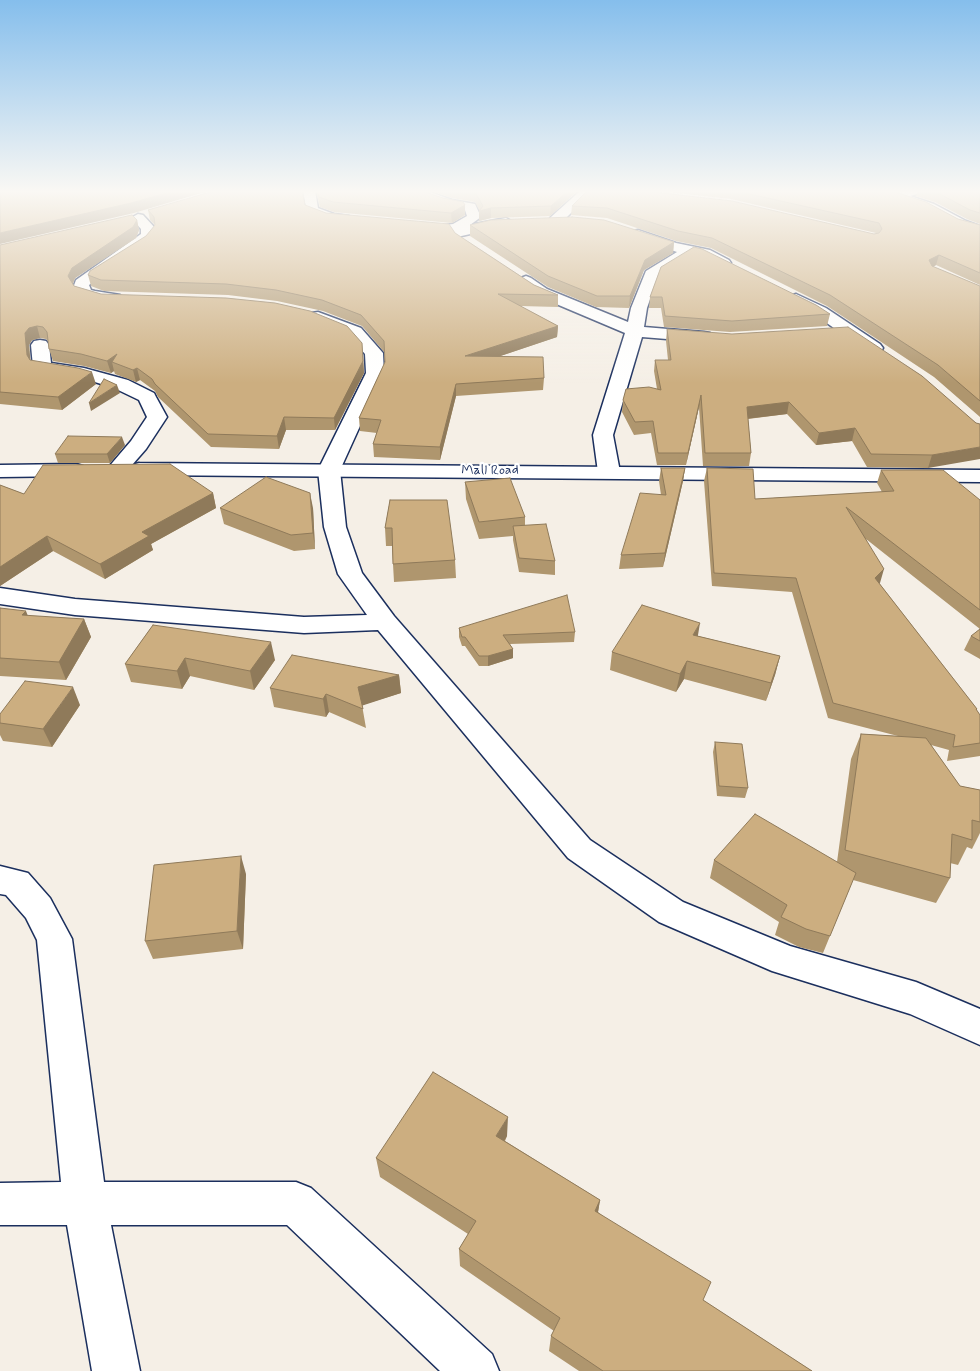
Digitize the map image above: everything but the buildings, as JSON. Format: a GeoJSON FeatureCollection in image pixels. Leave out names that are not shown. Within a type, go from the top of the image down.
{"type":"FeatureCollection","features":[{"type":"Feature","properties":{"kind":"street"},"geometry":{"type":"LineString","coordinates":[[123,255],[81,283],[81,288],[85,293],[93,296],[131,299]]}},
{"type":"Feature","properties":{"kind":"street"},"geometry":{"type":"LineString","coordinates":[[609,472],[603,435],[635,332],[639,308],[651,274],[682,255]]}},
{"type":"Feature","properties":{"kind":"street"},"geometry":{"type":"LineString","coordinates":[[709,255],[740,271]]}},
{"type":"Feature","properties":{"kind":"street"},"geometry":{"type":"LineString","coordinates":[[509,270],[541,292],[635,332],[721,338]]}},
{"type":"Feature","properties":{"kind":"street"},"geometry":{"type":"LineString","coordinates":[[784,294],[820,311],[888,357]]}},
{"type":"Feature","properties":{"kind":"street"},"geometry":{"type":"LineString","coordinates":[[301,313],[355,332],[374,353],[375,373],[329,470],[334,527],[350,574],[385,622],[579,849],[671,912],[785,960],[916,1000],[980,1027]]}},
{"type":"Feature","properties":{"kind":"street"},"geometry":{"type":"LineString","coordinates":[[819,333],[849,331]]}},
{"type":"Feature","properties":{"kind":"street"},"geometry":{"type":"LineString","coordinates":[[40,346],[42,367],[84,373],[121,384],[147,397],[157,417],[139,446],[118,469]]}},
{"type":"Feature","properties":{"kind":"street","name":"Mall Road"},"geometry":{"type":"LineString","coordinates":[[0,471],[118,469],[609,472],[976,478]]}},
{"type":"Feature","properties":{"kind":"street"},"geometry":{"type":"LineString","coordinates":[[0,596],[75,607],[304,625],[385,622]]}},
{"type":"Feature","properties":{"kind":"street"},"geometry":{"type":"LineString","coordinates":[[0,880],[16,883],[38,908],[54,939],[85,1203],[116,1371]]}},
{"type":"Feature","properties":{"kind":"street"},"geometry":{"type":"LineString","coordinates":[[0,1204],[296,1203],[475,1371]]}}]}
